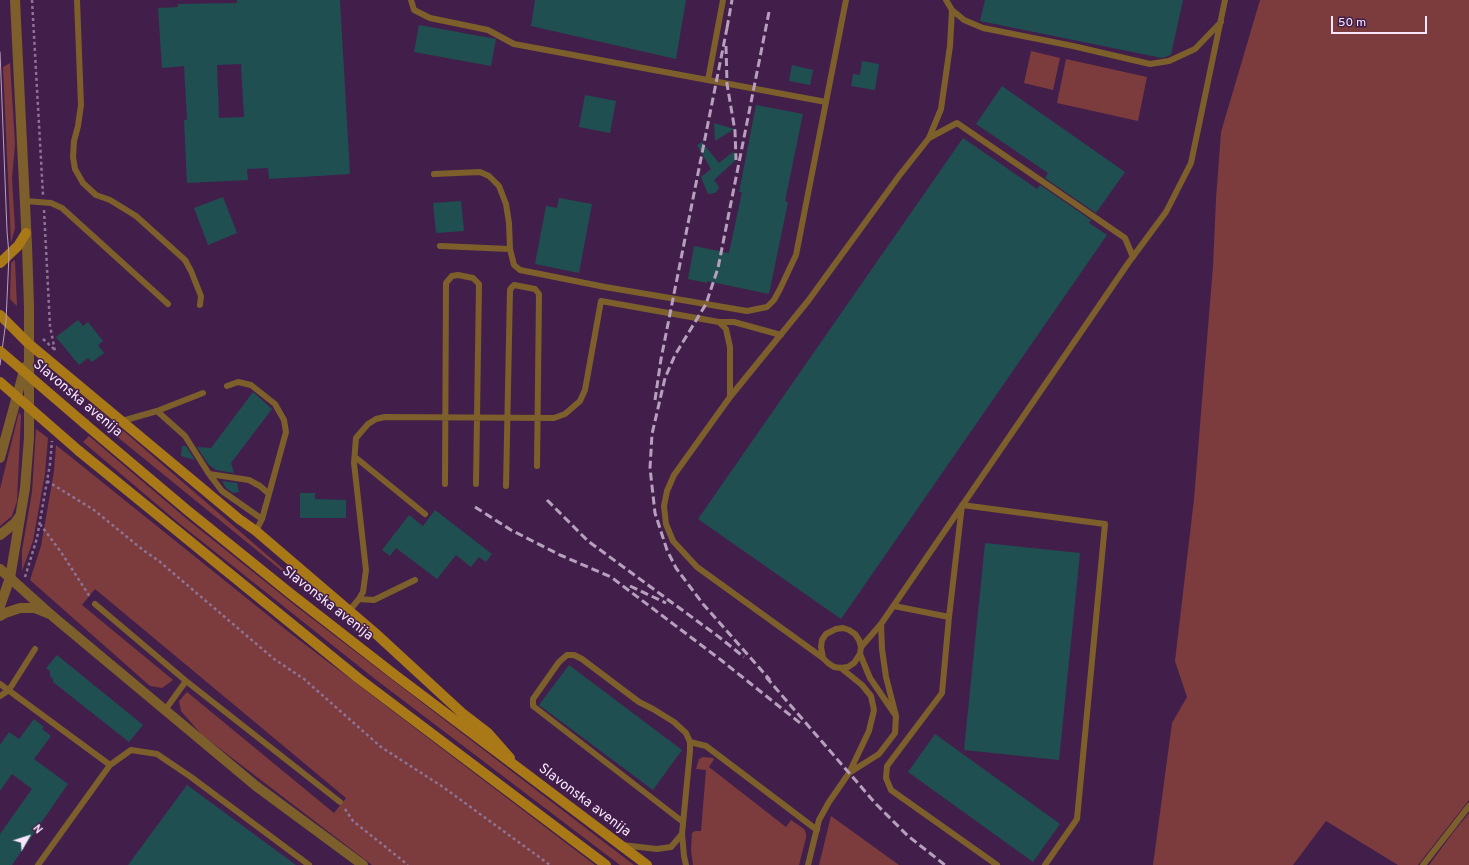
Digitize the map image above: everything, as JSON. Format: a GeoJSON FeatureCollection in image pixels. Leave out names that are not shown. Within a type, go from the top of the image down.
{"type":"FeatureCollection","features":[{"type":"Feature","properties":{"kind":"main road"},"geometry":{"type":"LineString","coordinates":[[0,263],[18,246],[26,233]]}},
{"type":"Feature","properties":{"kind":"main road"},"geometry":{"type":"LineString","coordinates":[[0,315],[28,343],[239,519],[256,531],[401,656],[462,713],[488,733],[518,769]]}},
{"type":"Feature","properties":{"kind":"main road","name":"Slavonska avenija"},"geometry":{"type":"LineString","coordinates":[[0,351],[187,510],[291,594],[518,769],[648,865]]}},
{"type":"Feature","properties":{"kind":"main road"},"geometry":{"type":"LineString","coordinates":[[0,382],[80,451],[358,678],[606,865]]}},
{"type":"Feature","properties":{"kind":"street"},"geometry":{"type":"LineString","coordinates":[[0,606],[21,514],[25,488],[28,438],[29,307],[15,0]]}},
{"type":"Feature","properties":{"kind":"street"},"geometry":{"type":"LineString","coordinates":[[0,458],[28,356]]}},
{"type":"Feature","properties":{"kind":"street"},"geometry":{"type":"LineString","coordinates":[[0,535],[15,523],[21,514]]}},
{"type":"Feature","properties":{"kind":"street"},"geometry":{"type":"LineString","coordinates":[[0,570],[5,580],[50,614],[256,786],[363,865]]}},
{"type":"Feature","properties":{"kind":"street"},"geometry":{"type":"LineString","coordinates":[[0,616],[20,608],[35,608],[50,614]]}},
{"type":"Feature","properties":{"kind":"lane"},"geometry":{"type":"LineString","coordinates":[[77,0],[81,105],[74,142],[73,157],[75,169],[83,182],[96,195],[110,200],[136,216],[185,260],[201,296],[200,305]]}},
{"type":"Feature","properties":{"kind":"lane"},"geometry":{"type":"LineString","coordinates":[[411,0],[414,10],[430,18],[488,30],[514,44],[826,102]]}},
{"type":"Feature","properties":{"kind":"lane"},"geometry":{"type":"LineString","coordinates":[[708,80],[723,0]]}},
{"type":"Feature","properties":{"kind":"lane"},"geometry":{"type":"LineString","coordinates":[[434,174],[480,172],[489,176],[499,186],[506,204],[509,223],[510,249],[514,265],[520,270],[605,287],[747,312],[767,307],[774,300],[796,254],[846,0]]}},
{"type":"Feature","properties":{"kind":"lane"},"geometry":{"type":"LineString","coordinates":[[946,0],[952,10],[964,20],[983,28],[1073,46],[1150,64],[1169,61],[1195,49],[1221,22]]}},
{"type":"Feature","properties":{"kind":"lane"},"geometry":{"type":"LineString","coordinates":[[952,10],[950,46],[941,109],[929,138],[899,176],[808,301],[730,397],[674,475],[667,491],[664,506],[666,524],[673,541],[697,567],[834,667],[848,667],[854,663],[860,650],[894,606],[1133,256],[1166,212],[1191,163],[1225,0]]}},
{"type":"Feature","properties":{"kind":"lane"},"geometry":{"type":"LineString","coordinates":[[929,138],[957,123],[1125,238],[1133,256]]}},
{"type":"Feature","properties":{"kind":"lane"},"geometry":{"type":"LineString","coordinates":[[25,201],[51,203],[62,208],[168,304]]}},
{"type":"Feature","properties":{"kind":"lane"},"geometry":{"type":"LineString","coordinates":[[440,246],[510,249]]}},
{"type":"Feature","properties":{"kind":"lane"},"geometry":{"type":"LineString","coordinates":[[445,484],[446,283],[452,276],[458,275],[473,278],[479,284],[476,484]]}},
{"type":"Feature","properties":{"kind":"lane"},"geometry":{"type":"LineString","coordinates":[[506,486],[510,290],[514,285],[535,289],[539,294],[537,466]]}},
{"type":"Feature","properties":{"kind":"lane"},"geometry":{"type":"LineString","coordinates":[[349,611],[363,592],[366,570],[355,457],[356,438],[368,424],[385,416],[554,418],[565,414],[580,401],[585,390],[601,301],[719,322],[734,322],[780,335]]}},
{"type":"Feature","properties":{"kind":"lane"},"geometry":{"type":"LineString","coordinates":[[719,322],[726,329],[730,347],[730,397]]}},
{"type":"Feature","properties":{"kind":"lane"},"geometry":{"type":"LineString","coordinates":[[227,386],[238,382],[251,385],[275,404],[284,420],[286,432],[262,519],[256,531]]}},
{"type":"Feature","properties":{"kind":"lane"},"geometry":{"type":"LineString","coordinates":[[122,421],[157,411],[202,393]]}},
{"type":"Feature","properties":{"kind":"lane"},"geometry":{"type":"LineString","coordinates":[[157,411],[185,436],[209,474],[222,491],[262,519]]}},
{"type":"Feature","properties":{"kind":"lane"},"geometry":{"type":"LineString","coordinates":[[355,457],[425,514]]}},
{"type":"Feature","properties":{"kind":"lane"},"geometry":{"type":"LineString","coordinates":[[209,474],[249,480],[260,486],[269,494]]}},
{"type":"Feature","properties":{"kind":"lane"},"geometry":{"type":"LineString","coordinates":[[962,505],[942,693],[887,766],[886,778],[891,790],[997,865]]}},
{"type":"Feature","properties":{"kind":"lane"},"geometry":{"type":"LineString","coordinates":[[962,505],[1105,524],[1077,819],[1045,865]]}},
{"type":"Feature","properties":{"kind":"lane"},"geometry":{"type":"LineString","coordinates":[[359,599],[374,600],[415,580]]}},
{"type":"Feature","properties":{"kind":"lane"},"geometry":{"type":"LineString","coordinates":[[94,604],[186,681],[340,802]]}},
{"type":"Feature","properties":{"kind":"lane"},"geometry":{"type":"LineString","coordinates":[[894,606],[949,617]]}},
{"type":"Feature","properties":{"kind":"lane"},"geometry":{"type":"LineString","coordinates":[[849,774],[879,754],[895,733],[896,716],[886,678],[882,649],[881,624]]}},
{"type":"Feature","properties":{"kind":"lane"},"geometry":{"type":"LineString","coordinates":[[823,658],[820,647],[826,634],[836,629],[843,628],[855,634],[859,640],[860,650],[870,678],[896,716]]}},
{"type":"Feature","properties":{"kind":"lane"},"geometry":{"type":"LineString","coordinates":[[0,696],[9,690],[35,649]]}},
{"type":"Feature","properties":{"kind":"lane"},"geometry":{"type":"LineString","coordinates":[[683,822],[532,706],[532,699],[559,662],[567,655],[574,655],[582,659],[639,702],[674,722],[686,733],[690,742],[682,834],[686,865]]}},
{"type":"Feature","properties":{"kind":"lane"},"geometry":{"type":"LineString","coordinates":[[808,865],[819,820],[829,802],[849,774],[869,731],[874,710],[871,696],[862,685],[841,668]]}},
{"type":"Feature","properties":{"kind":"lane"},"geometry":{"type":"LineString","coordinates":[[165,710],[186,681]]}},
{"type":"Feature","properties":{"kind":"lane"},"geometry":{"type":"LineString","coordinates":[[0,684],[110,765]]}},
{"type":"Feature","properties":{"kind":"lane"},"geometry":{"type":"LineString","coordinates":[[690,742],[706,746],[816,830]]}},
{"type":"Feature","properties":{"kind":"lane"},"geometry":{"type":"LineString","coordinates":[[38,865],[110,765],[131,750],[157,754],[191,777],[310,865]]}},
{"type":"Feature","properties":{"kind":"lane"},"geometry":{"type":"LineString","coordinates":[[1423,865],[1469,806]]}},
{"type":"Feature","properties":{"kind":"lane"},"geometry":{"type":"LineString","coordinates":[[619,845],[657,849],[671,847],[682,834]]}},
{"type":"Feature","properties":{"kind":"path"},"geometry":{"type":"LineString","coordinates":[[32,0],[37,79]]}},
{"type":"Feature","properties":{"kind":"path"},"geometry":{"type":"LineString","coordinates":[[43,339],[55,349],[50,326]]}},
{"type":"Feature","properties":{"kind":"path"},"geometry":{"type":"LineString","coordinates":[[25,578],[40,524],[52,438]]}},
{"type":"Feature","properties":{"kind":"path"},"geometry":{"type":"LineString","coordinates":[[47,481],[94,510],[143,550],[159,561],[274,659],[304,679],[381,747],[443,788],[550,865]]}},
{"type":"Feature","properties":{"kind":"path"},"geometry":{"type":"LineString","coordinates":[[40,524],[61,552],[94,604]]}},
{"type":"Feature","properties":{"kind":"path"},"geometry":{"type":"LineString","coordinates":[[340,802],[353,821],[408,865]]}},
{"type":"Feature","properties":{"kind":"shaded area"},"geometry":{"type":"Polygon","coordinates":[[[1260,0],[1469,0],[1469,800],[1418,865],[1398,865],[1326,821],[1293,865],[1153,865],[1172,723],[1187,697],[1175,661],[1194,499],[1213,266],[1221,132],[1260,0]]]}},
{"type":"Feature","properties":{"kind":"shaded area"},"geometry":{"type":"Polygon","coordinates":[[[1031,51],[1060,58],[1053,90],[1024,83],[1031,51]]]}},
{"type":"Feature","properties":{"kind":"shaded area"},"geometry":{"type":"Polygon","coordinates":[[[1066,59],[1147,77],[1138,121],[1057,103],[1066,59]]]}},
{"type":"Feature","properties":{"kind":"shaded area"},"geometry":{"type":"Polygon","coordinates":[[[10,63],[15,144],[12,179],[15,228],[11,243],[3,67],[10,63]]]}},
{"type":"Feature","properties":{"kind":"shaded area"},"geometry":{"type":"Polygon","coordinates":[[[14,260],[17,306],[10,299],[11,263],[14,260]]]}},
{"type":"Feature","properties":{"kind":"shaded area"},"geometry":{"type":"Polygon","coordinates":[[[92,408],[97,408],[340,618],[99,422],[89,411],[92,408]]]}},
{"type":"Feature","properties":{"kind":"shaded area"},"geometry":{"type":"Polygon","coordinates":[[[19,412],[21,416],[17,501],[12,516],[0,526],[0,489],[19,412]]]}},
{"type":"Feature","properties":{"kind":"shaded area"},"geometry":{"type":"Polygon","coordinates":[[[36,429],[48,438],[45,474],[33,541],[22,571],[22,550],[32,492],[36,429]]]}},
{"type":"Feature","properties":{"kind":"shaded area"},"geometry":{"type":"Polygon","coordinates":[[[89,436],[188,520],[297,607],[634,865],[620,865],[375,679],[180,524],[83,442],[89,436]]]}},
{"type":"Feature","properties":{"kind":"shaded area"},"geometry":{"type":"Polygon","coordinates":[[[56,445],[290,633],[595,865],[372,865],[202,735],[181,711],[179,701],[187,692],[334,813],[346,798],[95,589],[82,605],[173,680],[162,688],[150,686],[30,580],[41,546],[54,471],[56,445]]]}},
{"type":"Feature","properties":{"kind":"shaded area"},"geometry":{"type":"Polygon","coordinates":[[[703,757],[713,758],[714,759],[709,767],[786,827],[791,820],[804,829],[806,838],[799,865],[693,865],[691,850],[692,833],[695,831],[701,831],[706,770],[696,769],[699,759],[703,757]]]}},
{"type":"Feature","properties":{"kind":"shaded area"},"geometry":{"type":"Polygon","coordinates":[[[1469,813],[1469,865],[1429,865],[1452,834],[1469,813]]]}},
{"type":"Feature","properties":{"kind":"shaded area"},"geometry":{"type":"Polygon","coordinates":[[[831,816],[899,865],[819,865],[831,816]]]}},
{"type":"Feature","properties":{"kind":"building"},"geometry":{"type":"Polygon","coordinates":[[[237,0],[340,0],[350,174],[269,179],[268,168],[247,169],[248,180],[187,183],[184,120],[187,120],[184,66],[162,68],[158,8],[178,7],[178,4],[237,3],[237,0]],[[241,64],[217,65],[219,118],[244,117],[241,64]]]}},
{"type":"Feature","properties":{"kind":"building"},"geometry":{"type":"Polygon","coordinates":[[[535,0],[686,0],[676,59],[531,26],[535,0]]]}},
{"type":"Feature","properties":{"kind":"building"},"geometry":{"type":"Polygon","coordinates":[[[985,0],[1183,0],[1171,55],[1162,58],[980,21],[985,0]]]}},
{"type":"Feature","properties":{"kind":"building"},"geometry":{"type":"Polygon","coordinates":[[[419,25],[496,39],[491,66],[414,52],[419,25]]]}},
{"type":"Feature","properties":{"kind":"building"},"geometry":{"type":"Polygon","coordinates":[[[862,61],[879,64],[875,90],[851,86],[853,74],[860,75],[862,61]]]}},
{"type":"Feature","properties":{"kind":"building"},"geometry":{"type":"Polygon","coordinates":[[[792,65],[813,70],[810,85],[789,81],[792,65]]]}},
{"type":"Feature","properties":{"kind":"building"},"geometry":{"type":"Polygon","coordinates":[[[1002,86],[1125,172],[1096,213],[1045,178],[1048,173],[976,124],[1002,86]]]}},
{"type":"Feature","properties":{"kind":"building"},"geometry":{"type":"Polygon","coordinates":[[[585,95],[616,101],[610,133],[579,127],[585,95]]]}},
{"type":"Feature","properties":{"kind":"building"},"geometry":{"type":"Polygon","coordinates":[[[756,105],[803,114],[785,201],[788,202],[769,294],[707,281],[707,283],[688,279],[694,246],[729,253],[742,192],[739,192],[756,105]]]}},
{"type":"Feature","properties":{"kind":"building"},"geometry":{"type":"Polygon","coordinates":[[[714,123],[734,129],[715,141],[714,123]]]}},
{"type":"Feature","properties":{"kind":"building"},"geometry":{"type":"Polygon","coordinates":[[[963,138],[1037,189],[1040,185],[1091,220],[1089,223],[1107,235],[841,619],[698,519],[963,138]]]}},
{"type":"Feature","properties":{"kind":"building"},"geometry":{"type":"Polygon","coordinates":[[[702,142],[719,163],[733,152],[738,158],[714,180],[719,187],[715,193],[708,194],[701,177],[711,169],[697,145],[702,142]]]}},
{"type":"Feature","properties":{"kind":"building"},"geometry":{"type":"Polygon","coordinates":[[[223,197],[237,233],[208,245],[194,208],[223,197]]]}},
{"type":"Feature","properties":{"kind":"building"},"geometry":{"type":"Polygon","coordinates":[[[559,198],[592,204],[579,273],[535,264],[546,206],[557,208],[559,198]]]}},
{"type":"Feature","properties":{"kind":"building"},"geometry":{"type":"Polygon","coordinates":[[[461,201],[464,231],[436,233],[433,203],[461,201]]]}},
{"type":"Feature","properties":{"kind":"building"},"geometry":{"type":"Polygon","coordinates":[[[78,320],[83,326],[88,322],[103,341],[98,345],[104,353],[92,362],[88,358],[79,365],[56,337],[78,320]]]}},
{"type":"Feature","properties":{"kind":"building"},"geometry":{"type":"Polygon","coordinates":[[[253,392],[272,409],[231,463],[234,473],[216,470],[208,464],[197,447],[211,448],[253,392]]]}},
{"type":"Feature","properties":{"kind":"building"},"geometry":{"type":"Polygon","coordinates":[[[182,446],[186,446],[195,460],[181,456],[182,446]]]}},
{"type":"Feature","properties":{"kind":"building"},"geometry":{"type":"Polygon","coordinates":[[[222,481],[237,483],[239,492],[233,493],[226,488],[222,481]]]}},
{"type":"Feature","properties":{"kind":"building"},"geometry":{"type":"Polygon","coordinates":[[[300,493],[315,493],[315,499],[346,500],[346,518],[300,518],[300,493]]]}},
{"type":"Feature","properties":{"kind":"building"},"geometry":{"type":"Polygon","coordinates":[[[435,510],[492,554],[486,562],[479,557],[471,567],[456,555],[437,579],[396,548],[390,556],[382,550],[409,515],[423,526],[435,510]]]}},
{"type":"Feature","properties":{"kind":"building"},"geometry":{"type":"Polygon","coordinates":[[[985,543],[1080,553],[1059,760],[964,750],[985,543]]]}},
{"type":"Feature","properties":{"kind":"building"},"geometry":{"type":"Polygon","coordinates":[[[57,655],[143,725],[129,742],[53,682],[53,679],[50,676],[50,671],[46,668],[57,655]]]}},
{"type":"Feature","properties":{"kind":"building"},"geometry":{"type":"Polygon","coordinates":[[[569,665],[682,750],[653,790],[539,705],[569,665]]]}},
{"type":"Feature","properties":{"kind":"building"},"geometry":{"type":"Polygon","coordinates":[[[34,719],[44,727],[42,729],[51,736],[34,759],[68,784],[12,865],[0,865],[0,834],[32,789],[12,774],[0,791],[0,745],[9,732],[19,739],[34,719]]]}},
{"type":"Feature","properties":{"kind":"building"},"geometry":{"type":"Polygon","coordinates":[[[935,734],[1060,824],[1033,862],[908,772],[935,734]]]}},
{"type":"Feature","properties":{"kind":"building"},"geometry":{"type":"Polygon","coordinates":[[[187,785],[296,865],[128,865],[187,785]]]}},
{"type":"Feature","properties":{"kind":"tram line"},"geometry":{"type":"LineString","coordinates":[[0,52],[9,255],[6,321],[0,365]]}},
{"type":"Feature","properties":{"kind":"railway"},"geometry":{"type":"LineString","coordinates":[[727,28],[732,0]]}},
{"type":"Feature","properties":{"kind":"railway"},"geometry":{"type":"LineString","coordinates":[[769,12],[718,268],[706,304],[675,355],[665,378],[652,434],[650,468],[655,513],[667,550],[676,568],[703,604],[770,680]]}},
{"type":"Feature","properties":{"kind":"railway"},"geometry":{"type":"LineString","coordinates":[[655,400],[661,359],[728,23]]}},
{"type":"Feature","properties":{"kind":"railway"},"geometry":{"type":"LineString","coordinates":[[726,46],[727,84],[735,131],[736,160]]}},
{"type":"Feature","properties":{"kind":"railway"},"geometry":{"type":"LineString","coordinates":[[547,500],[588,541],[744,657]]}},
{"type":"Feature","properties":{"kind":"railway"},"geometry":{"type":"LineString","coordinates":[[475,507],[511,530],[560,555],[611,577],[721,660],[800,723]]}},
{"type":"Feature","properties":{"kind":"railway"},"geometry":{"type":"LineString","coordinates":[[630,586],[666,603]]}},
{"type":"Feature","properties":{"kind":"railway"},"geometry":{"type":"LineString","coordinates":[[766,677],[876,804],[908,836],[945,865]]}}]}
